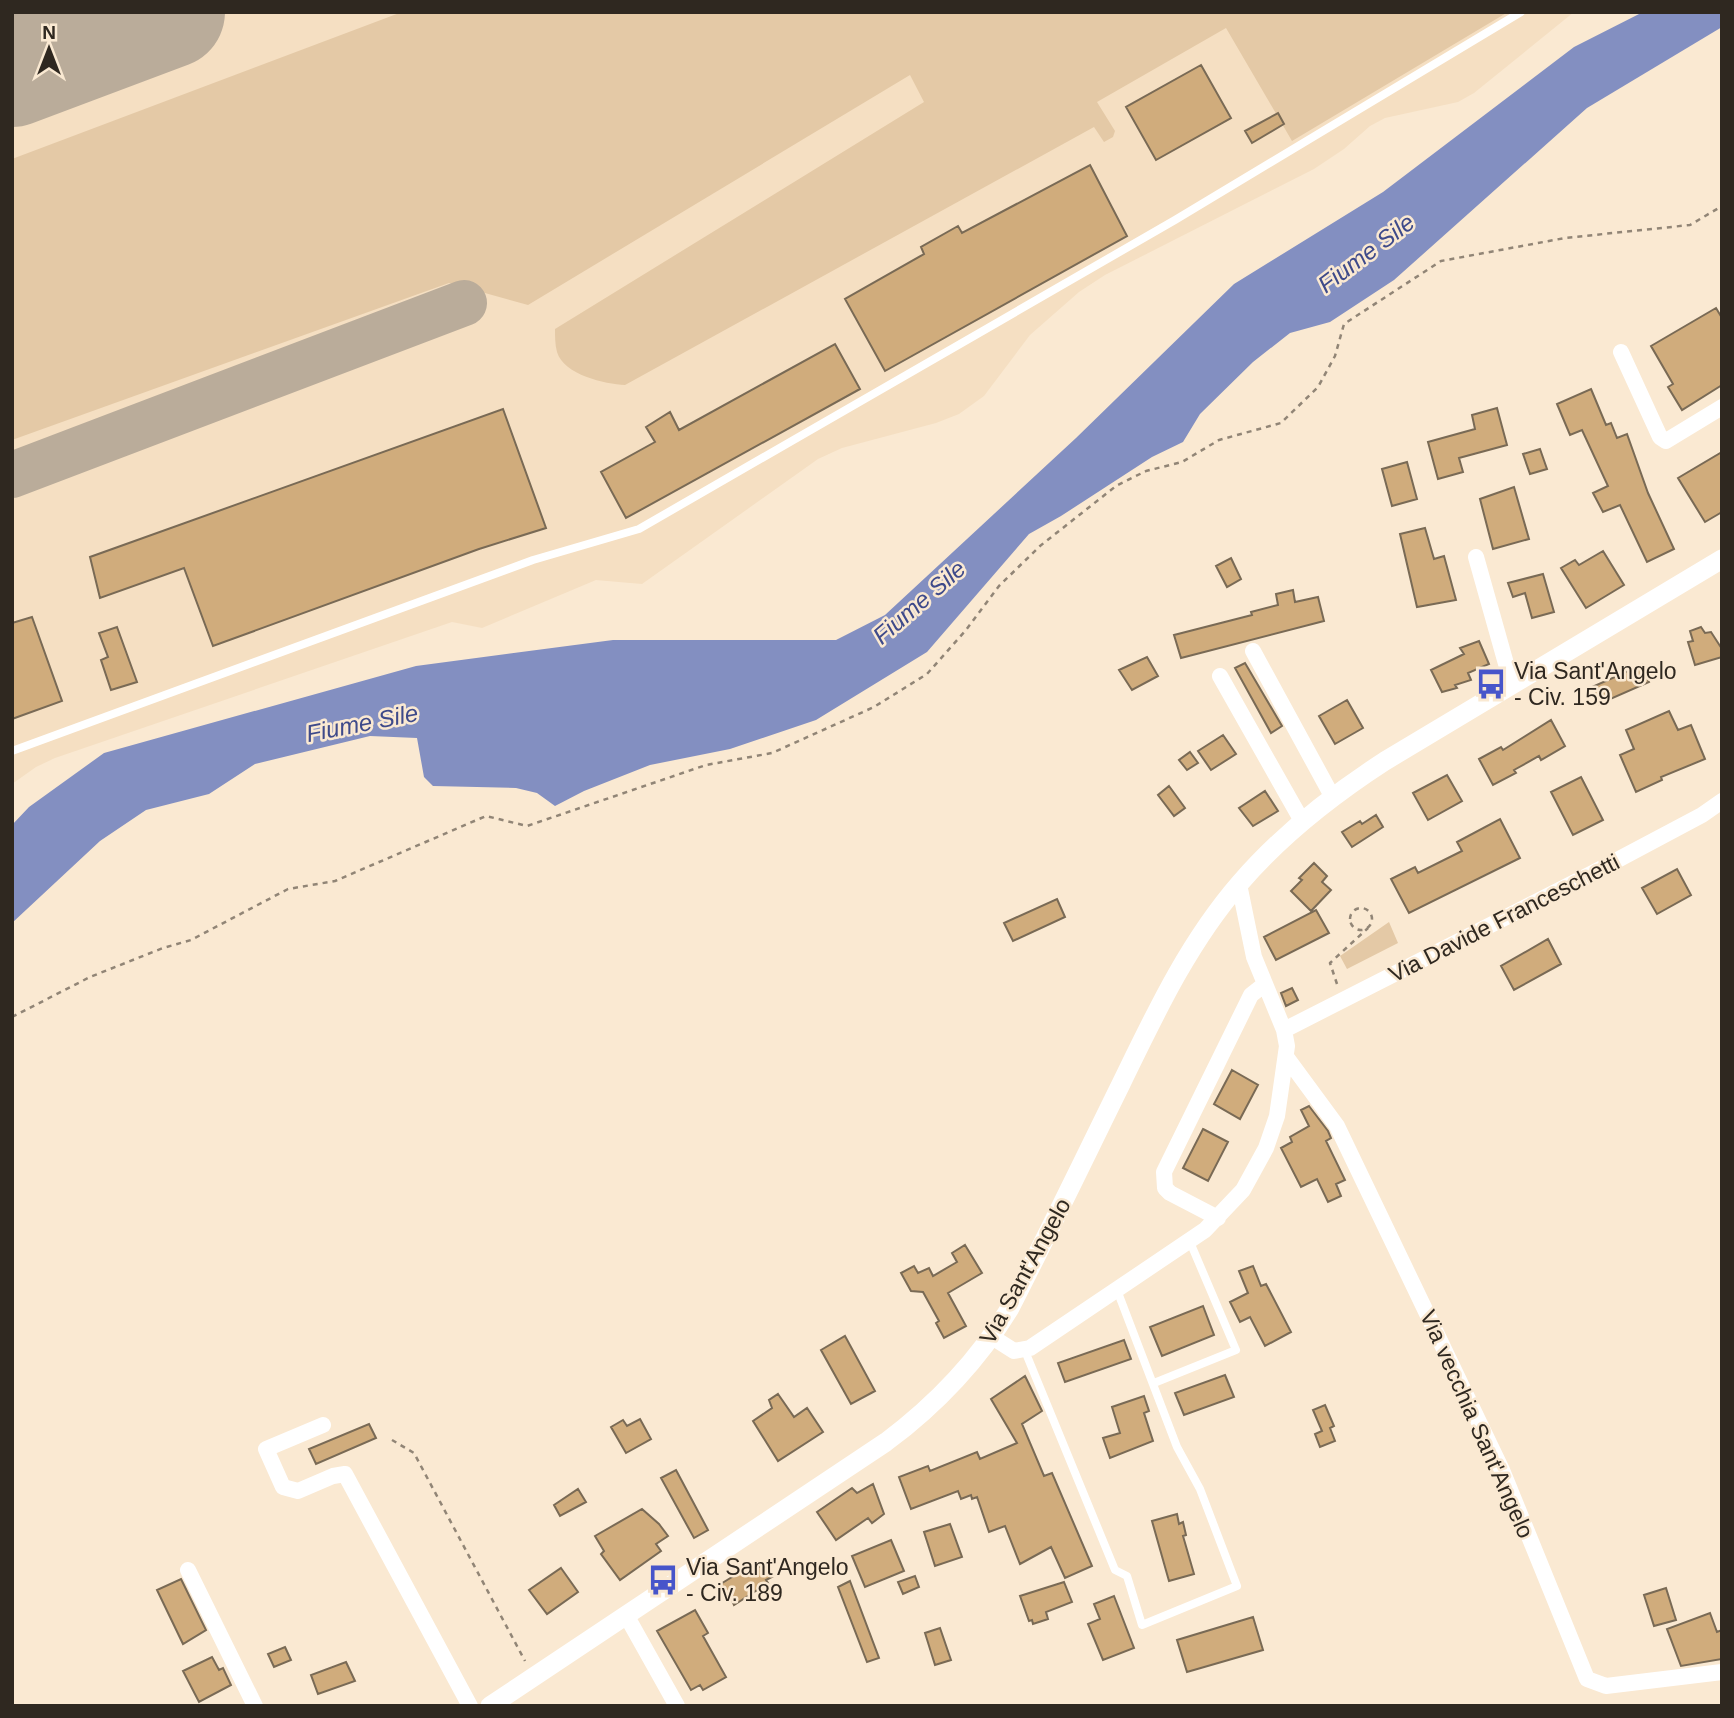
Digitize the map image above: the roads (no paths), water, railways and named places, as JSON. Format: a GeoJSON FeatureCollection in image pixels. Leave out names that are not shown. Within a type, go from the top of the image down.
{"type":"FeatureCollection","features":[{"type":"Feature","properties":{"kind":"street"},"geometry":{"type":"LineString","coordinates":[[1621,352],[1660,437],[1666,441],[1722,407]]}},
{"type":"Feature","properties":{"kind":"street"},"geometry":{"type":"LineString","coordinates":[[1476,557],[1512,685]]}},
{"type":"Feature","properties":{"kind":"street","name":"Via Sant'Angelo"},"geometry":{"type":"LineString","coordinates":[[490,1706],[902,1430],[948,1390],[992,1337],[1040,1250],[1173,980],[1214,916],[1239,884],[1302,821],[1332,796],[1385,761],[1722,559]]}},
{"type":"Feature","properties":{"kind":"street"},"geometry":{"type":"LineString","coordinates":[[1253,651],[1332,796]]}},
{"type":"Feature","properties":{"kind":"street"},"geometry":{"type":"LineString","coordinates":[[1220,676],[1302,821]]}},
{"type":"Feature","properties":{"kind":"street","name":"Via Davide Franceschetti"},"geometry":{"type":"LineString","coordinates":[[1284,1031],[1591,874],[1702,815],[1722,801]]}},
{"type":"Feature","properties":{"kind":"street","name":"Via vecchia Sant'Angelo"},"geometry":{"type":"LineString","coordinates":[[1025,1351],[1190,1242],[1218,1219],[1243,1190],[1266,1148],[1277,1116],[1287,1058],[1284,1031],[1250,945],[1247,913],[1239,884]]}},
{"type":"Feature","properties":{"kind":"street"},"geometry":{"type":"LineString","coordinates":[[1218,1219],[1170,1193],[1165,1188],[1164,1172],[1251,995],[1265,984]]}},
{"type":"Feature","properties":{"kind":"street","name":"Via vecchia Sant'Angelo"},"geometry":{"type":"LineString","coordinates":[[1287,1058],[1343,1138],[1502,1470],[1587,1678],[1606,1686],[1722,1672]]}},
{"type":"Feature","properties":{"kind":"street"},"geometry":{"type":"LineString","coordinates":[[992,1337],[1014,1351],[1025,1351]]}},
{"type":"Feature","properties":{"kind":"street"},"geometry":{"type":"LineString","coordinates":[[323,1425],[266,1450],[283,1487],[298,1491],[333,1476],[345,1474],[470,1706]]}},
{"type":"Feature","properties":{"kind":"street"},"geometry":{"type":"LineString","coordinates":[[188,1570],[255,1706]]}},
{"type":"Feature","properties":{"kind":"street"},"geometry":{"type":"LineString","coordinates":[[626,1615],[677,1706]]}},
{"type":"Feature","properties":{"kind":"lane"},"geometry":{"type":"LineString","coordinates":[[12,751],[533,560],[639,528],[1152,234],[1521,12]]}},
{"type":"Feature","properties":{"kind":"lane"},"geometry":{"type":"LineString","coordinates":[[1154,1383],[1236,1350],[1190,1242]]}},
{"type":"Feature","properties":{"kind":"lane"},"geometry":{"type":"LineString","coordinates":[[1025,1351],[1115,1570],[1127,1576],[1142,1625],[1237,1586],[1200,1489],[1177,1447],[1117,1290]]}},
{"type":"Feature","properties":{"kind":"water","name":"Fiume Sile"},"geometry":{"type":"Polygon","coordinates":[[[1643,12],[1722,12],[1722,27],[1587,108],[1394,280],[1330,322],[1290,333],[1253,362],[1200,414],[1183,442],[1152,457],[1029,534],[927,652],[816,720],[730,749],[650,765],[584,791],[555,806],[537,793],[516,788],[433,786],[424,777],[417,738],[370,736],[255,764],[209,794],[146,810],[100,841],[12,923],[12,825],[29,807],[104,753],[416,666],[613,640],[836,640],[885,615],[1076,438],[1234,284],[1383,192],[1574,47],[1643,12]]]}},
{"type":"Feature","properties":{"kind":"place","name":"Via Sant'Angelo - Civ. 159"},"geometry":{"type":"Point","coordinates":[1491,684]}},
{"type":"Feature","properties":{"kind":"place","name":"Via Sant'Angelo - Civ. 189"},"geometry":{"type":"Point","coordinates":[663,1580]}}]}
